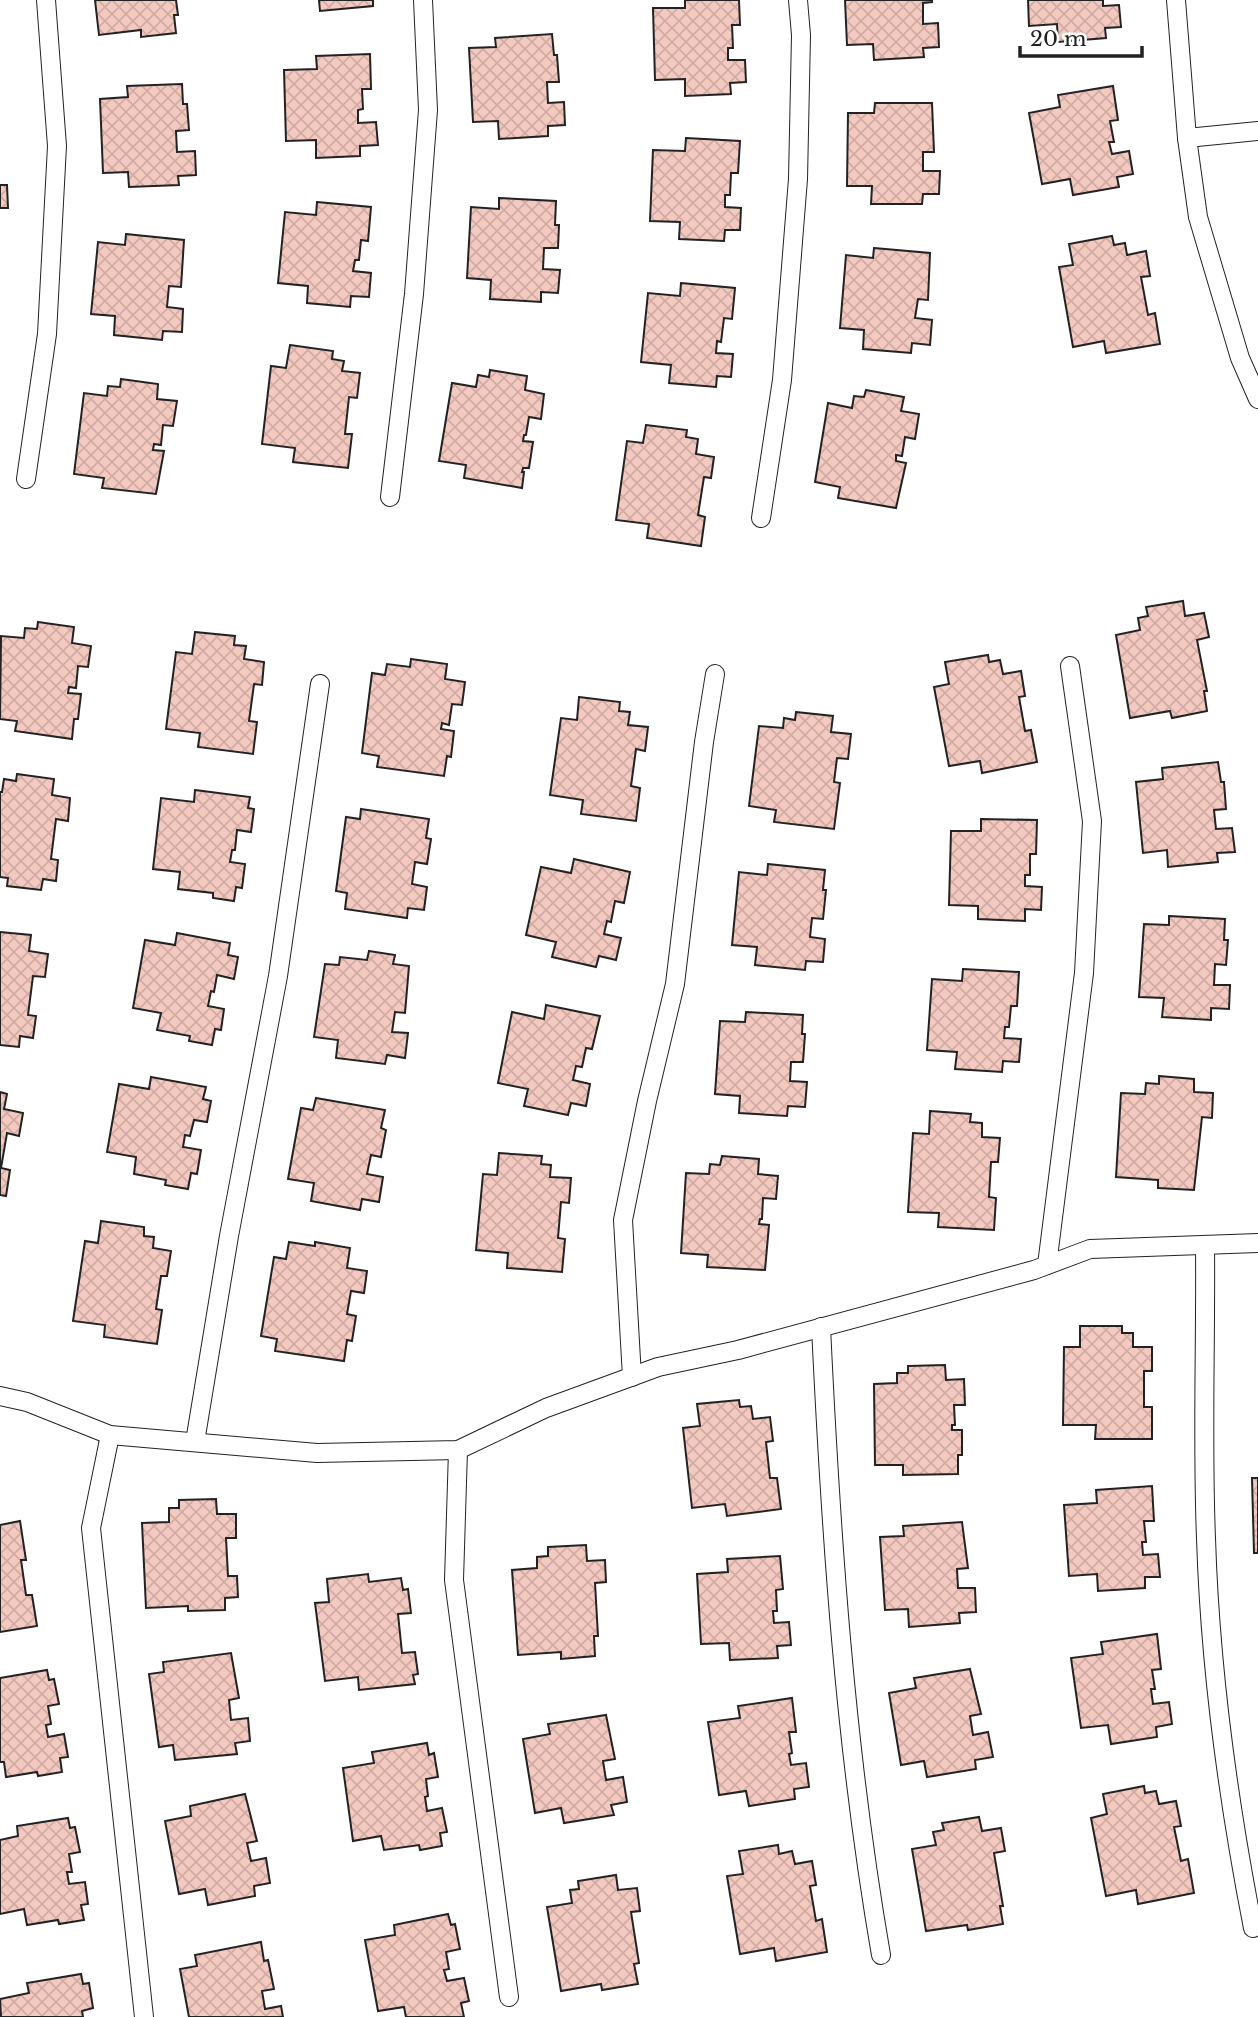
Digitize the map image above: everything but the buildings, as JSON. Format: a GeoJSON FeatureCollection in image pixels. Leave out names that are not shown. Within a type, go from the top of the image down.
{"type":"FeatureCollection","features":[{"type":"Feature","properties":{"kind":"lane"},"geometry":{"type":"LineString","coordinates":[[26,479],[47,334],[57,146],[46,0]]}},
{"type":"Feature","properties":{"kind":"lane"},"geometry":{"type":"LineString","coordinates":[[390,496],[414,294],[428,110],[423,0]]}},
{"type":"Feature","properties":{"kind":"lane"},"geometry":{"type":"LineString","coordinates":[[761,519],[782,380],[797,192],[801,35],[798,0]]}},
{"type":"Feature","properties":{"kind":"lane"},"geometry":{"type":"LineString","coordinates":[[1177,0],[1187,138],[1198,218],[1240,358],[1258,398]]}},
{"type":"Feature","properties":{"kind":"lane"},"geometry":{"type":"LineString","coordinates":[[1187,138],[1258,131]]}},
{"type":"Feature","properties":{"kind":"lane"},"geometry":{"type":"LineString","coordinates":[[1047,1265],[1084,973],[1092,821],[1070,666]]}},
{"type":"Feature","properties":{"kind":"lane"},"geometry":{"type":"LineString","coordinates":[[632,1377],[623,1220],[647,1101],[675,984],[704,742],[715,674]]}},
{"type":"Feature","properties":{"kind":"lane"},"geometry":{"type":"LineString","coordinates":[[195,1442],[229,1236],[278,976],[320,684]]}},
{"type":"Feature","properties":{"kind":"lane"},"geometry":{"type":"LineString","coordinates":[[0,1396],[27,1402],[110,1435],[317,1453],[458,1450],[545,1408],[658,1367],[738,1350],[1047,1265],[1090,1249],[1258,1243]]}},
{"type":"Feature","properties":{"kind":"lane"},"geometry":{"type":"LineString","coordinates":[[1205,1245],[1206,1538],[1216,1680],[1239,1856],[1253,1928]]}},
{"type":"Feature","properties":{"kind":"lane"},"geometry":{"type":"LineString","coordinates":[[821,1327],[840,1632],[865,1860],[881,1955]]}},
{"type":"Feature","properties":{"kind":"lane"},"geometry":{"type":"LineString","coordinates":[[110,1435],[91,1528],[144,2017]]}},
{"type":"Feature","properties":{"kind":"lane"},"geometry":{"type":"LineString","coordinates":[[458,1450],[454,1580],[509,1997]]}}]}
